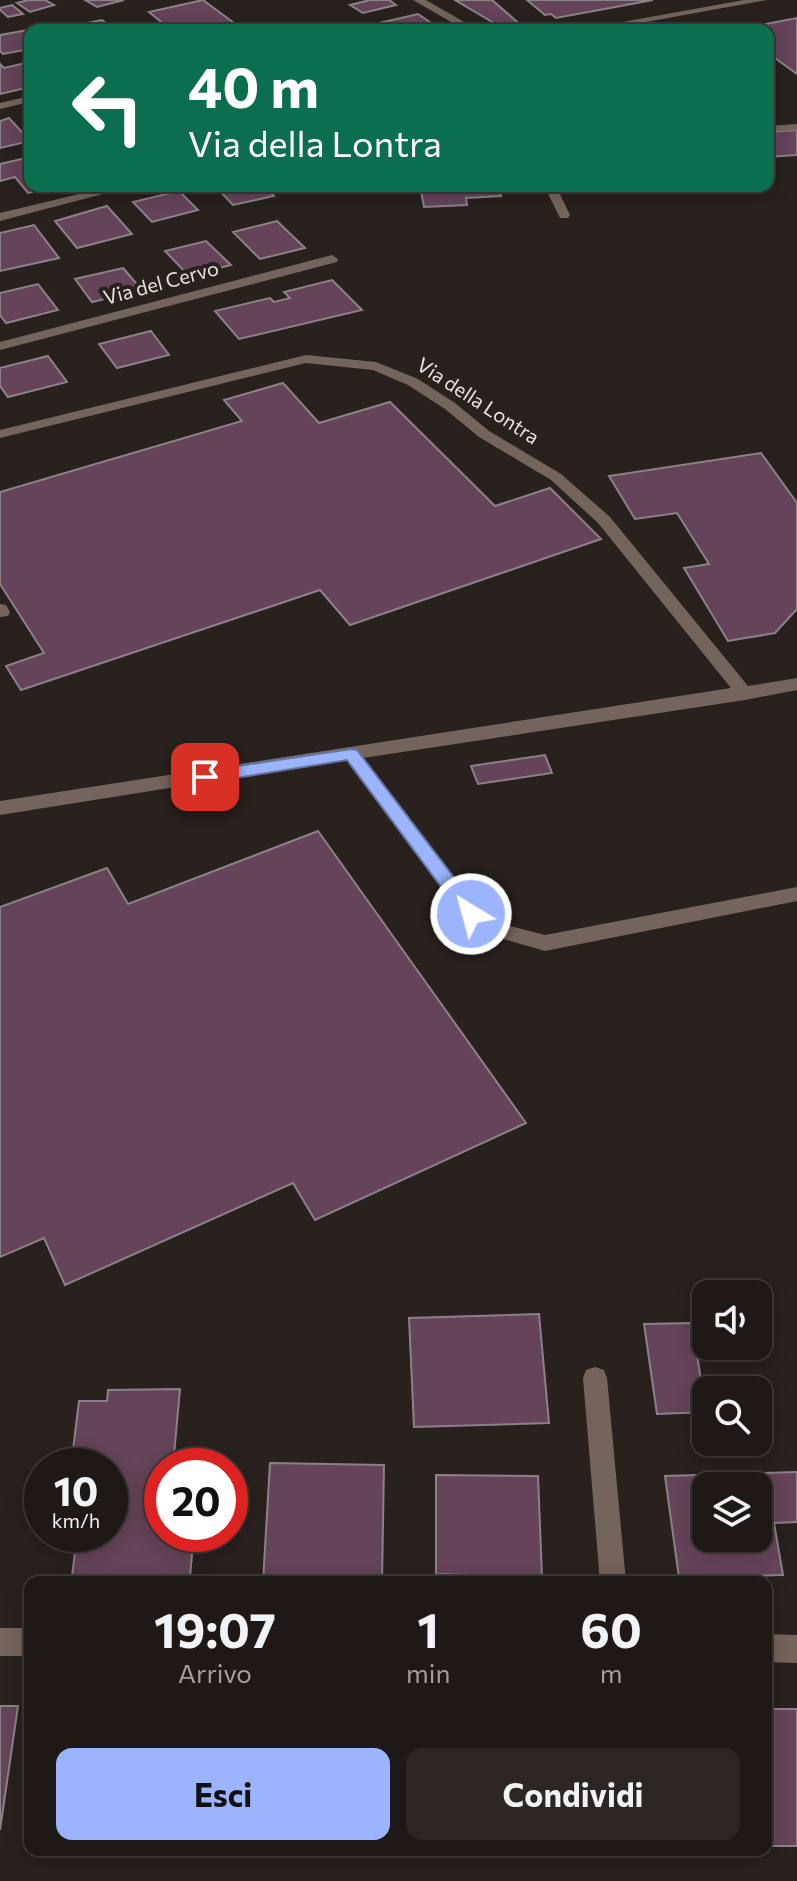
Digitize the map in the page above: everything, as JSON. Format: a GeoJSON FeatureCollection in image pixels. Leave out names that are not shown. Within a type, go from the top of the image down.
{"type":"FeatureCollection","features":[{"type":"Feature","properties":{"kind":"street"},"geometry":{"type":"LineString","coordinates":[[418,0],[462,24]]}},
{"type":"Feature","properties":{"kind":"street"},"geometry":{"type":"LineString","coordinates":[[619,24],[762,0]]}},
{"type":"Feature","properties":{"kind":"street"},"geometry":{"type":"LineString","coordinates":[[0,106],[24,100]]}},
{"type":"Feature","properties":{"kind":"street"},"geometry":{"type":"LineString","coordinates":[[774,129],[797,127]]}},
{"type":"Feature","properties":{"kind":"street"},"geometry":{"type":"LineString","coordinates":[[0,217],[102,192]]}},
{"type":"Feature","properties":{"kind":"street"},"geometry":{"type":"LineString","coordinates":[[553,192],[564,215]]}},
{"type":"Feature","properties":{"kind":"street","name":"Via del Cervo"},"geometry":{"type":"LineString","coordinates":[[0,346],[332,259]]}},
{"type":"Feature","properties":{"kind":"street","name":"Via della Lontra"},"geometry":{"type":"LineString","coordinates":[[0,434],[306,359],[376,366],[413,382],[450,406],[484,434],[556,477],[604,520],[745,694]]}},
{"type":"Feature","properties":{"kind":"street"},"geometry":{"type":"LineString","coordinates":[[0,808],[797,684]]}},
{"type":"Feature","properties":{"kind":"street"},"geometry":{"type":"LineString","coordinates":[[351,754],[471,914],[500,931],[545,943],[797,894]]}},
{"type":"Feature","properties":{"kind":"street"},"geometry":{"type":"LineString","coordinates":[[595,1378],[612,1576]]}},
{"type":"Feature","properties":{"kind":"street"},"geometry":{"type":"LineString","coordinates":[[0,1642],[24,1642]]}},
{"type":"Feature","properties":{"kind":"street"},"geometry":{"type":"LineString","coordinates":[[772,1648],[797,1649]]}},
{"type":"Feature","properties":{"kind":"building"},"geometry":{"type":"Polygon","coordinates":[[[45,0],[54,5],[30,12],[17,3],[45,0]]]}},
{"type":"Feature","properties":{"kind":"building"},"geometry":{"type":"Polygon","coordinates":[[[85,0],[124,0],[97,7],[85,0]]]}},
{"type":"Feature","properties":{"kind":"building"},"geometry":{"type":"Polygon","coordinates":[[[203,0],[235,24],[164,24],[149,12],[203,0]]]}},
{"type":"Feature","properties":{"kind":"building"},"geometry":{"type":"Polygon","coordinates":[[[370,0],[389,0],[396,5],[363,13],[350,5],[370,0]]]}},
{"type":"Feature","properties":{"kind":"building"},"geometry":{"type":"Polygon","coordinates":[[[455,0],[492,0],[520,24],[496,24],[455,0]]]}},
{"type":"Feature","properties":{"kind":"building"},"geometry":{"type":"Polygon","coordinates":[[[527,0],[653,0],[556,18],[551,14],[545,15],[527,0]]]}},
{"type":"Feature","properties":{"kind":"building"},"geometry":{"type":"Polygon","coordinates":[[[12,5],[23,14],[8,17],[0,10],[12,5]]]}},
{"type":"Feature","properties":{"kind":"building"},"geometry":{"type":"Polygon","coordinates":[[[418,14],[433,24],[375,24],[418,14]]]}},
{"type":"Feature","properties":{"kind":"building"},"geometry":{"type":"Polygon","coordinates":[[[797,18],[797,74],[774,57],[774,24],[766,24],[797,18]]]}},
{"type":"Feature","properties":{"kind":"building"},"geometry":{"type":"Polygon","coordinates":[[[102,20],[107,24],[83,24],[102,20]]]}},
{"type":"Feature","properties":{"kind":"building"},"geometry":{"type":"Polygon","coordinates":[[[24,31],[24,50],[3,54],[0,51],[0,35],[24,31]]]}},
{"type":"Feature","properties":{"kind":"building"},"geometry":{"type":"Polygon","coordinates":[[[24,63],[24,88],[0,94],[0,64],[4,68],[24,63]]]}},
{"type":"Feature","properties":{"kind":"building"},"geometry":{"type":"Polygon","coordinates":[[[9,118],[24,134],[24,142],[0,148],[0,121],[9,118]]]}},
{"type":"Feature","properties":{"kind":"building"},"geometry":{"type":"Polygon","coordinates":[[[797,130],[797,155],[774,157],[774,132],[797,130]]]}},
{"type":"Feature","properties":{"kind":"building"},"geometry":{"type":"Polygon","coordinates":[[[24,158],[24,188],[15,177],[0,181],[0,164],[24,158]]]}},
{"type":"Feature","properties":{"kind":"building"},"geometry":{"type":"Polygon","coordinates":[[[180,192],[198,210],[152,222],[133,202],[180,192]]]}},
{"type":"Feature","properties":{"kind":"building"},"geometry":{"type":"Polygon","coordinates":[[[221,192],[270,192],[274,196],[233,205],[221,192]]]}},
{"type":"Feature","properties":{"kind":"building"},"geometry":{"type":"Polygon","coordinates":[[[421,192],[500,192],[501,196],[466,198],[467,205],[424,207],[421,192]]]}},
{"type":"Feature","properties":{"kind":"building"},"geometry":{"type":"Polygon","coordinates":[[[107,206],[132,234],[77,248],[55,221],[107,206]]]}},
{"type":"Feature","properties":{"kind":"building"},"geometry":{"type":"Polygon","coordinates":[[[277,221],[305,248],[260,259],[233,232],[277,221]]]}},
{"type":"Feature","properties":{"kind":"building"},"geometry":{"type":"Polygon","coordinates":[[[34,225],[59,258],[0,271],[0,233],[34,225]]]}},
{"type":"Feature","properties":{"kind":"building"},"geometry":{"type":"Polygon","coordinates":[[[206,241],[231,265],[189,276],[165,251],[206,241]]]}},
{"type":"Feature","properties":{"kind":"building"},"geometry":{"type":"Polygon","coordinates":[[[123,268],[142,290],[92,302],[75,279],[123,268]]]}},
{"type":"Feature","properties":{"kind":"building"},"geometry":{"type":"Polygon","coordinates":[[[332,280],[362,310],[239,339],[215,311],[270,298],[274,302],[290,298],[284,292],[332,280]]]}},
{"type":"Feature","properties":{"kind":"building"},"geometry":{"type":"Polygon","coordinates":[[[38,284],[58,310],[6,323],[0,315],[0,293],[38,284]]]}},
{"type":"Feature","properties":{"kind":"building"},"geometry":{"type":"Polygon","coordinates":[[[151,331],[169,355],[117,368],[99,344],[151,331]]]}},
{"type":"Feature","properties":{"kind":"building"},"geometry":{"type":"Polygon","coordinates":[[[48,356],[67,382],[8,397],[0,386],[0,368],[48,356]]]}},
{"type":"Feature","properties":{"kind":"building"},"geometry":{"type":"Polygon","coordinates":[[[283,383],[319,423],[390,402],[495,506],[550,488],[601,539],[350,625],[320,590],[21,690],[6,666],[44,653],[0,584],[0,492],[242,421],[224,400],[283,383]]]}},
{"type":"Feature","properties":{"kind":"building"},"geometry":{"type":"Polygon","coordinates":[[[761,453],[797,503],[797,609],[775,633],[728,641],[684,568],[709,564],[677,513],[635,519],[609,476],[761,453]]]}},
{"type":"Feature","properties":{"kind":"building"},"geometry":{"type":"Polygon","coordinates":[[[545,755],[552,773],[478,784],[471,766],[545,755]]]}},
{"type":"Feature","properties":{"kind":"building"},"geometry":{"type":"Polygon","coordinates":[[[318,831],[526,1123],[315,1220],[293,1183],[65,1285],[44,1238],[0,1257],[0,907],[107,868],[128,904],[318,831]]]}},
{"type":"Feature","properties":{"kind":"building"},"geometry":{"type":"Polygon","coordinates":[[[539,1314],[549,1423],[414,1427],[409,1318],[539,1314]]]}},
{"type":"Feature","properties":{"kind":"building"},"geometry":{"type":"Polygon","coordinates":[[[692,1323],[692,1360],[698,1360],[700,1376],[692,1376],[692,1413],[657,1414],[644,1324],[692,1323]]]}},
{"type":"Feature","properties":{"kind":"building"},"geometry":{"type":"Polygon","coordinates":[[[180,1389],[175,1448],[144,1448],[144,1552],[192,1552],[190,1576],[72,1576],[75,1552],[128,1552],[128,1448],[73,1448],[79,1401],[107,1401],[108,1390],[180,1389]]]}},
{"type":"Feature","properties":{"kind":"building"},"geometry":{"type":"Polygon","coordinates":[[[270,1463],[384,1465],[382,1576],[263,1576],[270,1463]]]}},
{"type":"Feature","properties":{"kind":"building"},"geometry":{"type":"Polygon","coordinates":[[[797,1472],[797,1522],[774,1523],[783,1575],[679,1576],[665,1476],[692,1475],[692,1552],[772,1552],[772,1473],[797,1472]]]}},
{"type":"Feature","properties":{"kind":"building"},"geometry":{"type":"Polygon","coordinates":[[[436,1475],[538,1476],[542,1576],[436,1574],[436,1475]]]}},
{"type":"Feature","properties":{"kind":"building"},"geometry":{"type":"Polygon","coordinates":[[[0,1706],[18,1706],[0,1830],[0,1706]]]}},
{"type":"Feature","properties":{"kind":"building"},"geometry":{"type":"Polygon","coordinates":[[[772,1709],[797,1709],[797,1846],[772,1846],[772,1709]]]}},
{"type":"Feature","properties":{"kind":"route"},"geometry":{"type":"LineString","coordinates":[[205,777],[351,754],[471,914]]}}]}
